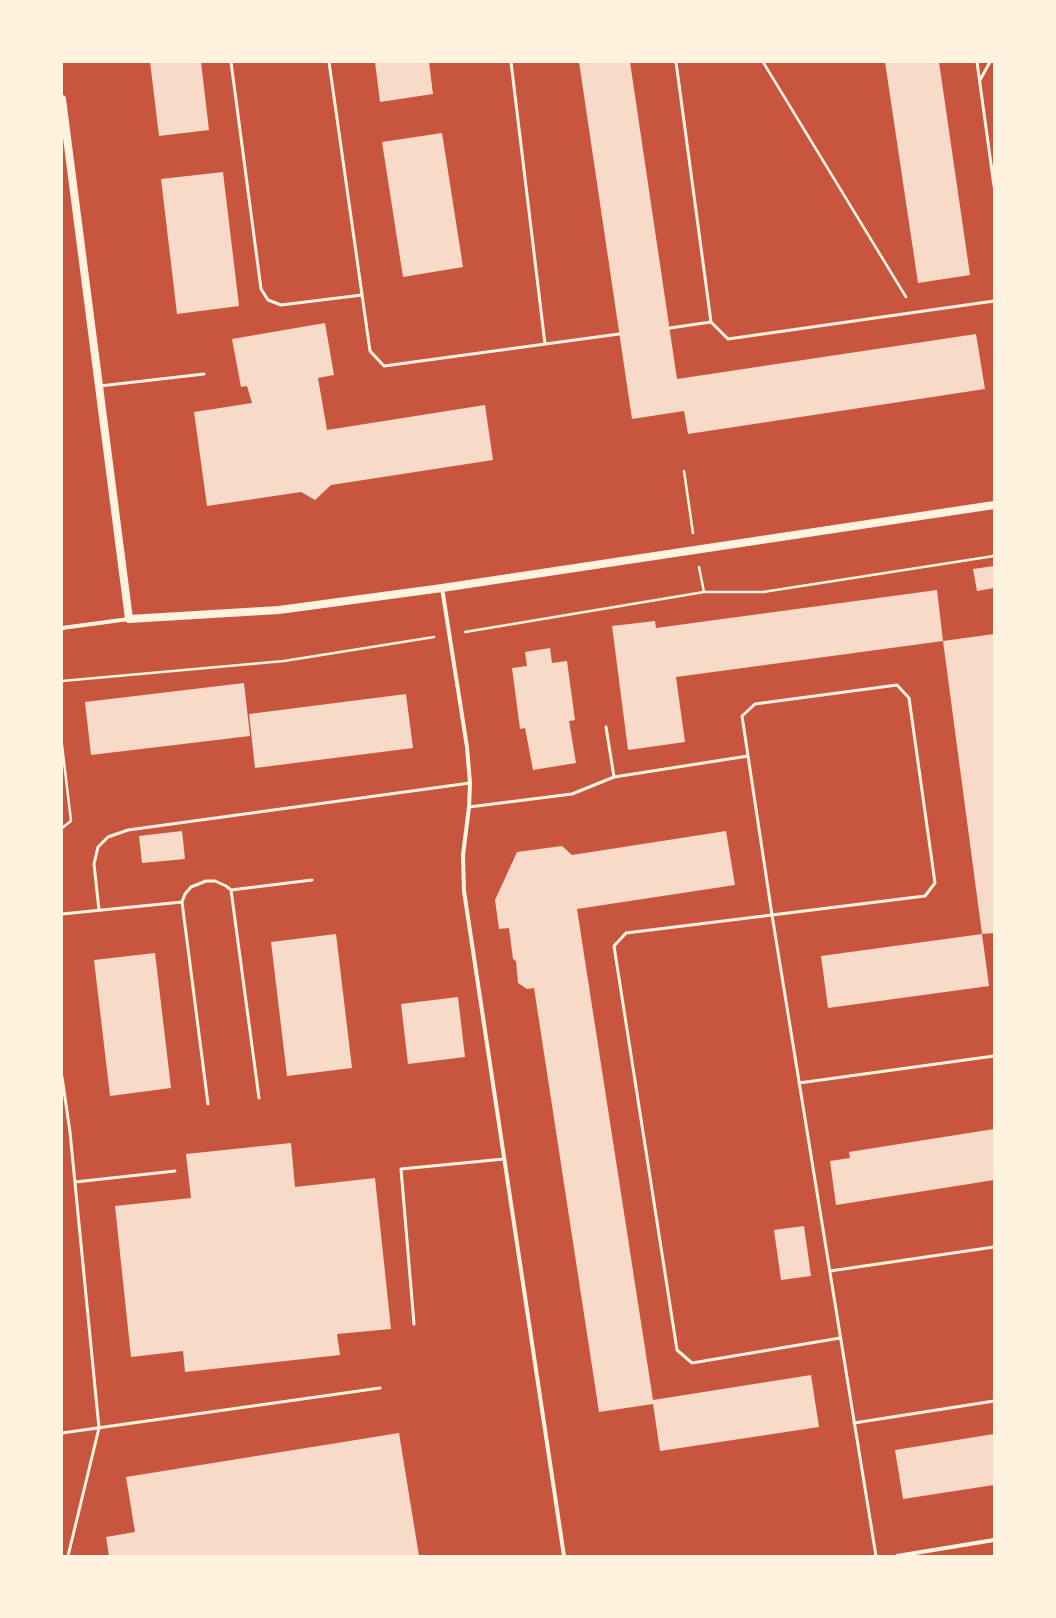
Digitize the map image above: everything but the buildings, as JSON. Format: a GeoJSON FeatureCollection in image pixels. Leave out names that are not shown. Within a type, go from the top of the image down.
{"type":"FeatureCollection","features":[{"type":"Feature","properties":{"kind":"main road"},"geometry":{"type":"LineString","coordinates":[[62,99],[129,619],[279,610],[442,588],[994,505]]}},
{"type":"Feature","properties":{"kind":"street"},"geometry":{"type":"LineString","coordinates":[[442,588],[467,747],[470,783],[469,807],[463,855],[464,891],[564,1556]]}},
{"type":"Feature","properties":{"kind":"street"},"geometry":{"type":"LineString","coordinates":[[62,628],[129,619]]}},
{"type":"Feature","properties":{"kind":"street"},"geometry":{"type":"LineString","coordinates":[[897,1556],[994,1540]]}},
{"type":"Feature","properties":{"kind":"lane"},"geometry":{"type":"LineString","coordinates":[[230,62],[261,289],[268,300],[281,305],[362,295]]}},
{"type":"Feature","properties":{"kind":"lane"},"geometry":{"type":"LineString","coordinates":[[329,62],[370,351],[384,366],[619,334]]}},
{"type":"Feature","properties":{"kind":"lane"},"geometry":{"type":"LineString","coordinates":[[511,62],[545,344]]}},
{"type":"Feature","properties":{"kind":"lane"},"geometry":{"type":"LineString","coordinates":[[676,62],[711,322],[728,339],[994,301]]}},
{"type":"Feature","properties":{"kind":"lane"},"geometry":{"type":"LineString","coordinates":[[977,62],[994,186]]}},
{"type":"Feature","properties":{"kind":"lane"},"geometry":{"type":"LineString","coordinates":[[980,80],[990,62]]}},
{"type":"Feature","properties":{"kind":"lane"},"geometry":{"type":"LineString","coordinates":[[670,328],[711,322]]}},
{"type":"Feature","properties":{"kind":"lane"},"geometry":{"type":"LineString","coordinates":[[100,386],[204,374]]}},
{"type":"Feature","properties":{"kind":"lane"},"geometry":{"type":"LineString","coordinates":[[840,1338],[692,1362],[677,1350],[614,946],[626,933],[772,915],[925,896],[935,883],[909,698],[897,685],[755,704],[742,716],[772,915],[876,1556]]}},
{"type":"Feature","properties":{"kind":"lane"},"geometry":{"type":"LineString","coordinates":[[606,727],[614,777]]}},
{"type":"Feature","properties":{"kind":"lane"},"geometry":{"type":"LineString","coordinates":[[469,807],[572,794],[614,777],[748,756]]}},
{"type":"Feature","properties":{"kind":"lane"},"geometry":{"type":"LineString","coordinates":[[99,910],[94,864],[98,847],[108,837],[128,830],[470,783]]}},
{"type":"Feature","properties":{"kind":"lane"},"geometry":{"type":"LineString","coordinates":[[231,890],[312,880]]}},
{"type":"Feature","properties":{"kind":"lane"},"geometry":{"type":"LineString","coordinates":[[208,1104],[182,902],[185,894],[191,887],[206,881],[215,881],[231,890],[259,1098]]}},
{"type":"Feature","properties":{"kind":"lane"},"geometry":{"type":"LineString","coordinates":[[62,914],[182,902]]}},
{"type":"Feature","properties":{"kind":"lane"},"geometry":{"type":"LineString","coordinates":[[799,1083],[994,1056]]}},
{"type":"Feature","properties":{"kind":"lane"},"geometry":{"type":"LineString","coordinates":[[62,1077],[75,1182],[99,1428],[68,1556]]}},
{"type":"Feature","properties":{"kind":"lane"},"geometry":{"type":"LineString","coordinates":[[414,1324],[401,1169],[504,1159]]}},
{"type":"Feature","properties":{"kind":"lane"},"geometry":{"type":"LineString","coordinates":[[75,1182],[175,1171]]}},
{"type":"Feature","properties":{"kind":"lane"},"geometry":{"type":"LineString","coordinates":[[830,1271],[994,1246]]}},
{"type":"Feature","properties":{"kind":"lane"},"geometry":{"type":"LineString","coordinates":[[62,1433],[380,1388]]}},
{"type":"Feature","properties":{"kind":"lane"},"geometry":{"type":"LineString","coordinates":[[854,1422],[994,1401]]}},
{"type":"Feature","properties":{"kind":"path"},"geometry":{"type":"LineString","coordinates":[[763,62],[915,312]]}},
{"type":"Feature","properties":{"kind":"path"},"geometry":{"type":"LineString","coordinates":[[62,681],[284,661],[704,592],[763,592],[994,556]]}},
{"type":"Feature","properties":{"kind":"path"},"geometry":{"type":"LineString","coordinates":[[62,745],[71,821],[62,828]]}}]}
